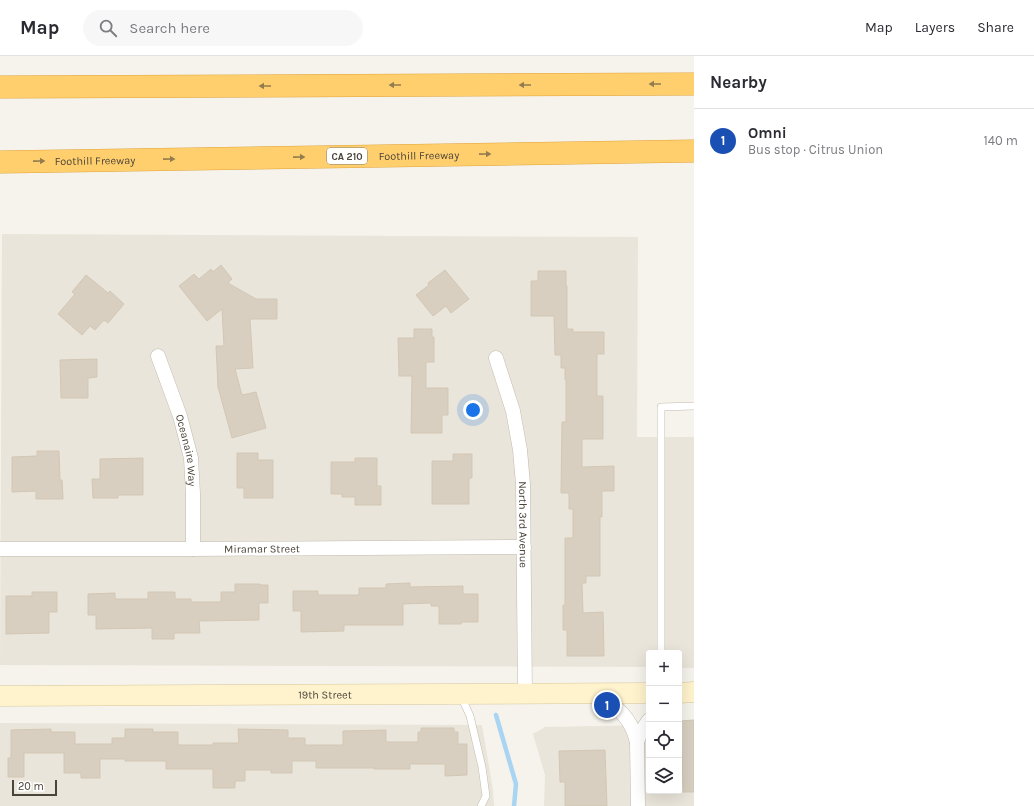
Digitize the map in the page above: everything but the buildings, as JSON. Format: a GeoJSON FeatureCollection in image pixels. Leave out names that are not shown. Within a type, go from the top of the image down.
{"type":"FeatureCollection","features":[{"type":"Feature","properties":{"kind":"highway"},"geometry":{"type":"LineString","coordinates":[[0,87],[694,84]]}},
{"type":"Feature","properties":{"kind":"highway","name":"Foothill Freeway"},"geometry":{"type":"LineString","coordinates":[[0,162],[694,151]]}},
{"type":"Feature","properties":{"kind":"main road","name":"19th Street"},"geometry":{"type":"LineString","coordinates":[[0,696],[646,693]]}},
{"type":"Feature","properties":{"kind":"street","name":"Oceanaire Way"},"geometry":{"type":"LineString","coordinates":[[158,356],[180,416],[190,458],[193,494],[193,549]]}},
{"type":"Feature","properties":{"kind":"street","name":"North 3rd Avenue"},"geometry":{"type":"LineString","coordinates":[[496,358],[513,410],[520,450],[523,484],[525,694]]}},
{"type":"Feature","properties":{"kind":"street","name":"Miramar Street"},"geometry":{"type":"LineString","coordinates":[[0,549],[524,547]]}},
{"type":"Feature","properties":{"kind":"street"},"geometry":{"type":"LineString","coordinates":[[596,693],[614,705],[624,715],[635,731],[637,742],[638,806]]}},
{"type":"Feature","properties":{"kind":"street"},"geometry":{"type":"LineString","coordinates":[[637,742],[648,722]]}},
{"type":"Feature","properties":{"kind":"lane"},"geometry":{"type":"LineString","coordinates":[[661,650],[661,407],[694,406]]}},
{"type":"Feature","properties":{"kind":"lane"},"geometry":{"type":"LineString","coordinates":[[460,694],[470,716],[482,768],[486,796],[481,806]]}},
{"type":"Feature","properties":{"kind":"shaded area"},"geometry":{"type":"Polygon","coordinates":[[[2,234],[638,237],[637,437],[694,437],[694,668],[682,668],[682,650],[646,650],[646,667],[0,665],[2,234]]]}},
{"type":"Feature","properties":{"kind":"shaded area"},"geometry":{"type":"Polygon","coordinates":[[[0,723],[482,725],[493,790],[494,806],[0,806],[0,723]]]}},
{"type":"Feature","properties":{"kind":"shaded area"},"geometry":{"type":"Polygon","coordinates":[[[682,724],[694,724],[694,806],[544,806],[545,775],[533,734],[545,727],[646,725],[646,794],[682,794],[682,724]]]}},
{"type":"Feature","properties":{"kind":"waterway"},"geometry":{"type":"LineString","coordinates":[[496,715],[516,784],[514,806]]}},
{"type":"Feature","properties":{"kind":"place","name":"Omni"},"geometry":{"type":"Point","coordinates":[607,705]}}]}
